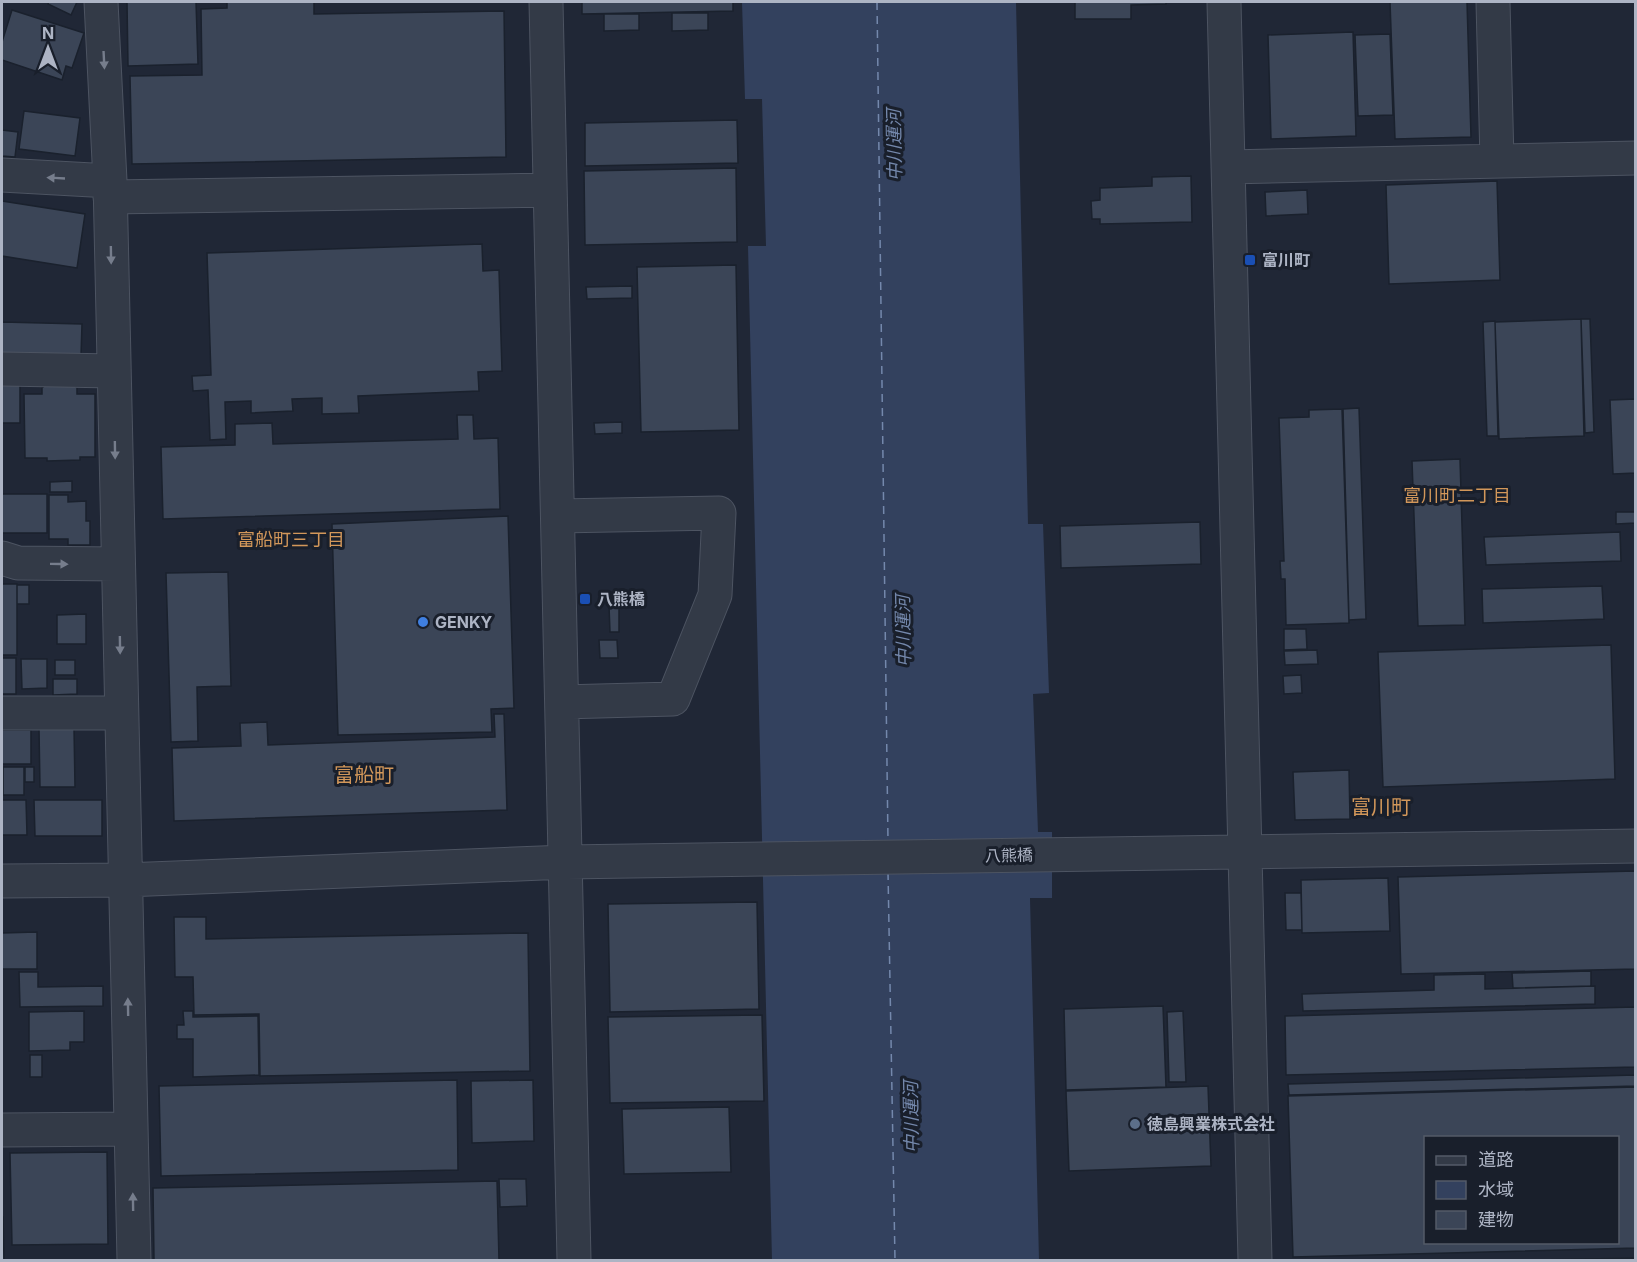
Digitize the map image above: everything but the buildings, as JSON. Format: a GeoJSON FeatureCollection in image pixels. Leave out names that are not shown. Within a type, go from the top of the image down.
{"type":"FeatureCollection","features":[{"type":"Feature","properties":{"kind":"street"},"geometry":{"type":"LineString","coordinates":[[101,2],[110,189],[134,1260]]}},
{"type":"Feature","properties":{"kind":"street"},"geometry":{"type":"LineString","coordinates":[[546,2],[574,1260]]}},
{"type":"Feature","properties":{"kind":"street"},"geometry":{"type":"LineString","coordinates":[[1224,2],[1256,1260]]}},
{"type":"Feature","properties":{"kind":"street"},"geometry":{"type":"LineString","coordinates":[[1493,2],[1497,161]]}},
{"type":"Feature","properties":{"kind":"street"},"geometry":{"type":"LineString","coordinates":[[1228,167],[1635,158]]}},
{"type":"Feature","properties":{"kind":"street"},"geometry":{"type":"LineString","coordinates":[[2,175],[110,189],[550,190]]}},
{"type":"Feature","properties":{"kind":"street"},"geometry":{"type":"LineString","coordinates":[[2,369],[114,371]]}},
{"type":"Feature","properties":{"kind":"street"},"geometry":{"type":"LineString","coordinates":[[558,516],[719,513],[715,595],[674,699],[562,702]]}},
{"type":"Feature","properties":{"kind":"street"},"geometry":{"type":"LineString","coordinates":[[2,558],[18,563],[118,564]]}},
{"type":"Feature","properties":{"kind":"street"},"geometry":{"type":"LineString","coordinates":[[2,713],[121,713]]}},
{"type":"Feature","properties":{"kind":"street","name":"八熊橋"},"geometry":{"type":"LineString","coordinates":[[2,881],[125,880],[566,862],[1635,846]]}},
{"type":"Feature","properties":{"kind":"street"},"geometry":{"type":"LineString","coordinates":[[2,1130],[131,1129]]}},
{"type":"Feature","properties":{"kind":"water","name":"中川運河"},"geometry":{"type":"Polygon","coordinates":[[[742,2],[1016,2],[1028,524],[1043,524],[1049,693],[1033,694],[1038,832],[1052,832],[1052,898],[1030,898],[1039,1260],[772,1260],[748,246],[766,246],[762,99],[745,99],[742,2]]]}},
{"type":"Feature","properties":{"kind":"ferry route"},"geometry":{"type":"LineString","coordinates":[[877,2],[888,841]]}},
{"type":"Feature","properties":{"kind":"ferry route"},"geometry":{"type":"LineString","coordinates":[[888,872],[895,1260]]}},
{"type":"Feature","properties":{"kind":"place","name":"富川町"},"geometry":{"type":"Point","coordinates":[1250,260]}},
{"type":"Feature","properties":{"kind":"place","name":"八熊橋"},"geometry":{"type":"Point","coordinates":[585,599]}},
{"type":"Feature","properties":{"kind":"place","name":"GENKY"},"geometry":{"type":"Point","coordinates":[423,622]}},
{"type":"Feature","properties":{"kind":"place","name":"徳島興業株式会社"},"geometry":{"type":"Point","coordinates":[1135,1124]}},
{"type":"Feature","properties":{"kind":"district","name":"富川町二丁目"},"geometry":{"type":"Point","coordinates":[1457,495]}},
{"type":"Feature","properties":{"kind":"district","name":"富船町三丁目"},"geometry":{"type":"Point","coordinates":[291,539]}},
{"type":"Feature","properties":{"kind":"district","name":"富船町"},"geometry":{"type":"Point","coordinates":[364,775]}},
{"type":"Feature","properties":{"kind":"district","name":"富川町"},"geometry":{"type":"Point","coordinates":[1381,807]}}]}
